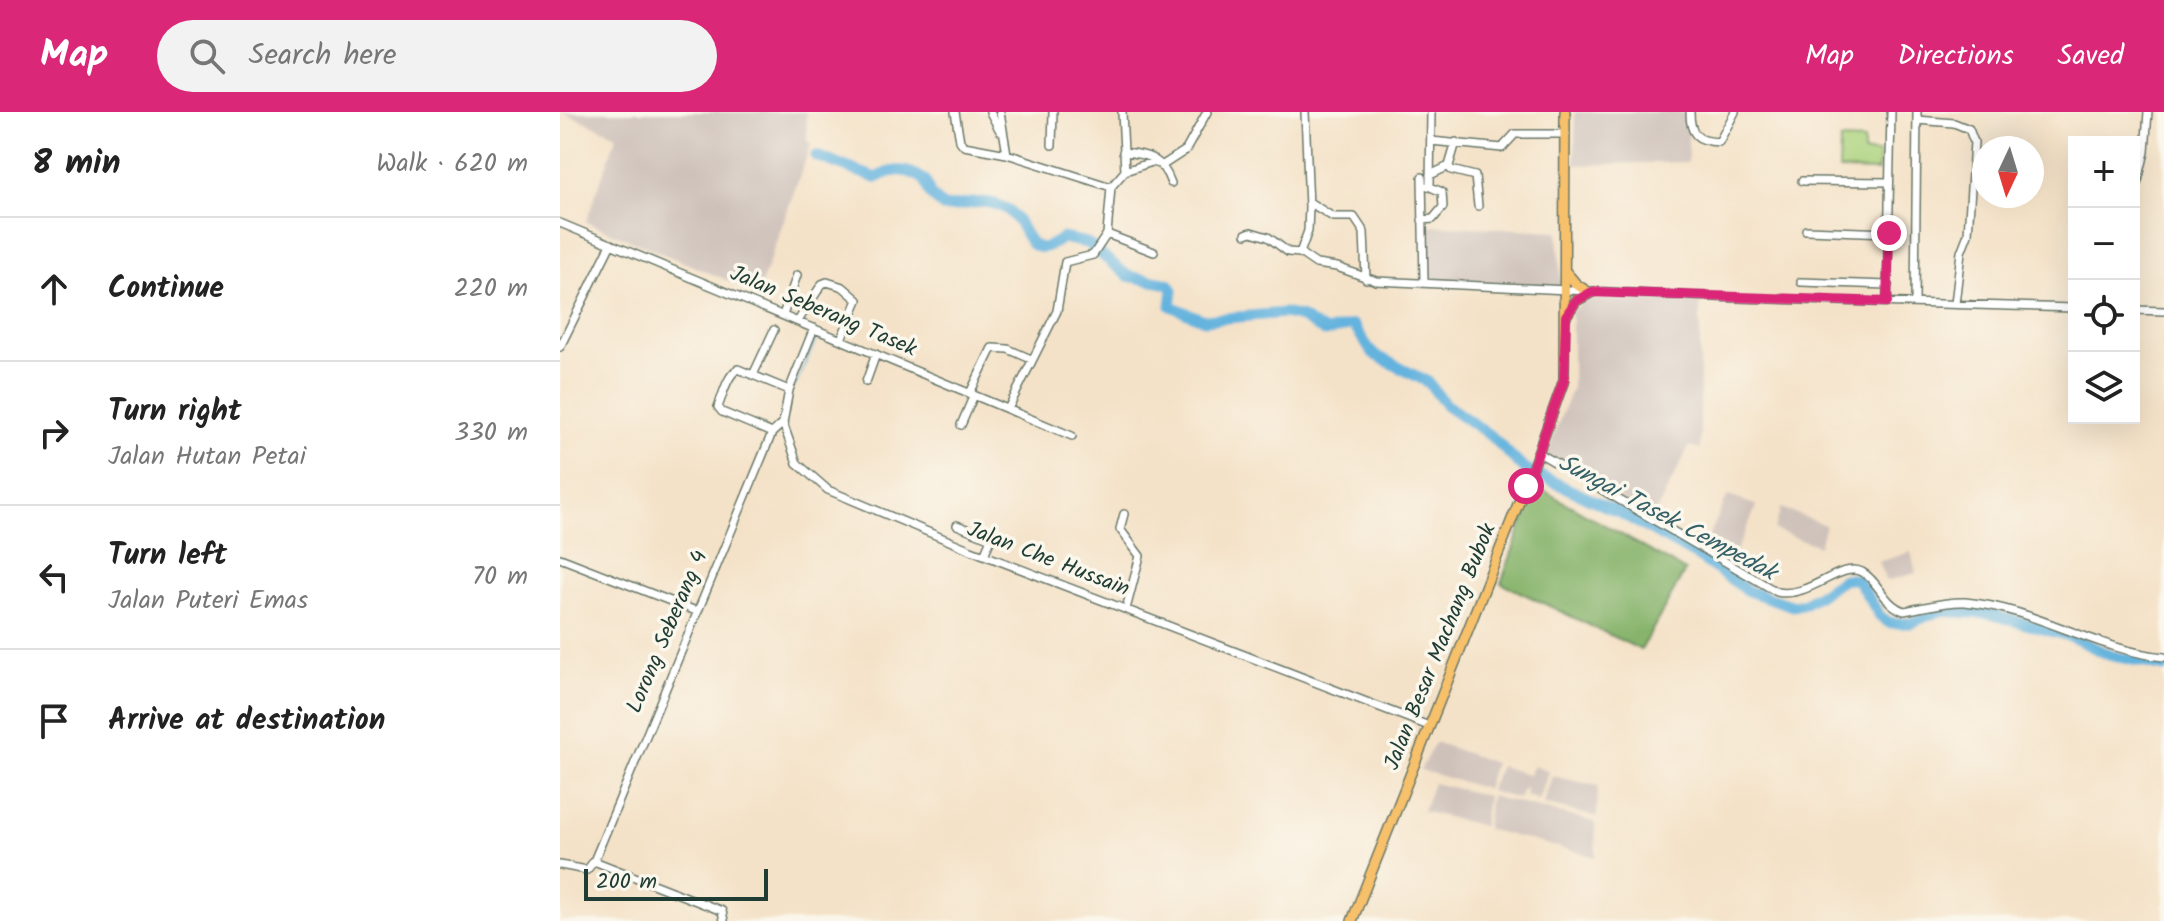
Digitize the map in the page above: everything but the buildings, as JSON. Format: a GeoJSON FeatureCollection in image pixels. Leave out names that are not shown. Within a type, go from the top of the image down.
{"type":"FeatureCollection","features":[{"type":"Feature","properties":{"kind":"main road"},"geometry":{"type":"LineString","coordinates":[[1565,112],[1566,290]]}},
{"type":"Feature","properties":{"kind":"main road"},"geometry":{"type":"LineString","coordinates":[[1565,271],[1590,292],[1576,301],[1566,316]]}},
{"type":"Feature","properties":{"kind":"main road","name":"Jalan Besar Machang Bubok"},"geometry":{"type":"LineString","coordinates":[[1352,921],[1539,453],[1564,380],[1566,290]]}},
{"type":"Feature","properties":{"kind":"street"},"geometry":{"type":"LineString","coordinates":[[955,112],[961,144],[1007,154],[1111,187]]}},
{"type":"Feature","properties":{"kind":"street"},"geometry":{"type":"LineString","coordinates":[[990,112],[1003,134]]}},
{"type":"Feature","properties":{"kind":"street"},"geometry":{"type":"LineString","coordinates":[[1000,112],[1007,154]]}},
{"type":"Feature","properties":{"kind":"street"},"geometry":{"type":"LineString","coordinates":[[1052,145],[1053,112]]}},
{"type":"Feature","properties":{"kind":"street"},"geometry":{"type":"LineString","coordinates":[[1122,112],[1125,171]]}},
{"type":"Feature","properties":{"kind":"street"},"geometry":{"type":"LineString","coordinates":[[1008,409],[1057,311],[1065,262],[1093,255],[1107,234],[1111,187],[1125,171],[1142,163],[1163,165],[1186,150],[1207,112]]}},
{"type":"Feature","properties":{"kind":"street"},"geometry":{"type":"LineString","coordinates":[[1300,253],[1308,231],[1305,112]]}},
{"type":"Feature","properties":{"kind":"street"},"geometry":{"type":"LineString","coordinates":[[1424,282],[1423,220],[1431,112]]}},
{"type":"Feature","properties":{"kind":"street"},"geometry":{"type":"LineString","coordinates":[[1690,112],[1693,135],[1700,141],[1719,142],[1735,112]]}},
{"type":"Feature","properties":{"kind":"street"},"geometry":{"type":"LineString","coordinates":[[1887,302],[1891,112]]}},
{"type":"Feature","properties":{"kind":"street"},"geometry":{"type":"LineString","coordinates":[[2140,172],[2148,112]]}},
{"type":"Feature","properties":{"kind":"street"},"geometry":{"type":"LineString","coordinates":[[1915,303],[1917,116],[1969,129],[1974,142],[1968,234],[1961,252],[1955,304]]}},
{"type":"Feature","properties":{"kind":"street"},"geometry":{"type":"LineString","coordinates":[[1431,141],[1502,148],[1515,134],[1566,134]]}},
{"type":"Feature","properties":{"kind":"street"},"geometry":{"type":"LineString","coordinates":[[1449,166],[1456,142]]}},
{"type":"Feature","properties":{"kind":"street"},"geometry":{"type":"LineString","coordinates":[[1123,152],[1147,155],[1163,165],[1171,183]]}},
{"type":"Feature","properties":{"kind":"street"},"geometry":{"type":"LineString","coordinates":[[1426,176],[1449,166]]}},
{"type":"Feature","properties":{"kind":"street"},"geometry":{"type":"LineString","coordinates":[[1449,166],[1451,170],[1475,176],[1478,206]]}},
{"type":"Feature","properties":{"kind":"street"},"geometry":{"type":"LineString","coordinates":[[1802,181],[1889,182]]}},
{"type":"Feature","properties":{"kind":"street"},"geometry":{"type":"LineString","coordinates":[[1423,220],[1433,219],[1443,207],[1442,192],[1427,186]]}},
{"type":"Feature","properties":{"kind":"street"},"geometry":{"type":"LineString","coordinates":[[1309,202],[1333,217],[1354,217],[1361,226],[1366,279]]}},
{"type":"Feature","properties":{"kind":"street","name":"Jalan Seberang Tasek"},"geometry":{"type":"LineString","coordinates":[[561,226],[1072,436]]}},
{"type":"Feature","properties":{"kind":"street"},"geometry":{"type":"LineString","coordinates":[[1806,230],[1889,233]]}},
{"type":"Feature","properties":{"kind":"street"},"geometry":{"type":"LineString","coordinates":[[1246,234],[1251,232],[1268,237],[1288,252],[1300,253],[1316,264],[1337,267],[1366,279],[1590,292],[2068,308]]}},
{"type":"Feature","properties":{"kind":"street"},"geometry":{"type":"LineString","coordinates":[[1107,234],[1154,252]]}},
{"type":"Feature","properties":{"kind":"street"},"geometry":{"type":"LineString","coordinates":[[560,347],[611,244]]}},
{"type":"Feature","properties":{"kind":"street"},"geometry":{"type":"LineString","coordinates":[[783,315],[797,275]]}},
{"type":"Feature","properties":{"kind":"street"},"geometry":{"type":"LineString","coordinates":[[798,321],[815,290],[827,282],[843,287],[858,300],[841,339]]}},
{"type":"Feature","properties":{"kind":"street"},"geometry":{"type":"LineString","coordinates":[[1801,282],[1888,285]]}},
{"type":"Feature","properties":{"kind":"street"},"geometry":{"type":"LineString","coordinates":[[2140,310],[2164,311]]}},
{"type":"Feature","properties":{"kind":"street","name":"Jalan Che Hussain"},"geometry":{"type":"LineString","coordinates":[[814,328],[789,390],[783,423],[797,463],[821,486],[984,555],[1429,726]]}},
{"type":"Feature","properties":{"kind":"street"},"geometry":{"type":"LineString","coordinates":[[753,375],[774,330]]}},
{"type":"Feature","properties":{"kind":"street"},"geometry":{"type":"LineString","coordinates":[[961,425],[992,348],[1008,349],[1031,359]]}},
{"type":"Feature","properties":{"kind":"street"},"geometry":{"type":"LineString","coordinates":[[866,382],[876,354]]}},
{"type":"Feature","properties":{"kind":"street"},"geometry":{"type":"LineString","coordinates":[[772,433],[720,410],[733,371],[738,369],[789,390]]}},
{"type":"Feature","properties":{"kind":"street","name":"Lorong Seberang 4"},"geometry":{"type":"LineString","coordinates":[[594,861],[772,433],[783,423]]}},
{"type":"Feature","properties":{"kind":"street"},"geometry":{"type":"LineString","coordinates":[[1539,453],[1777,592],[1799,594],[1828,578],[1858,571],[1864,573],[1886,601],[1904,611],[1944,602],[1983,605],[2020,612],[2138,653],[2164,657]]}},
{"type":"Feature","properties":{"kind":"street"},"geometry":{"type":"LineString","coordinates":[[1124,514],[1120,529],[1140,556],[1126,609]]}},
{"type":"Feature","properties":{"kind":"street"},"geometry":{"type":"LineString","coordinates":[[957,525],[991,539],[984,555]]}},
{"type":"Feature","properties":{"kind":"street"},"geometry":{"type":"LineString","coordinates":[[560,558],[696,611]]}},
{"type":"Feature","properties":{"kind":"street"},"geometry":{"type":"LineString","coordinates":[[560,865],[587,870],[594,861],[722,911],[724,921]]}},
{"type":"Feature","properties":{"kind":"shaded area"},"geometry":{"type":"Polygon","coordinates":[[[562,112],[806,112],[807,141],[811,144],[758,293],[586,222],[617,135],[562,112]]]}},
{"type":"Feature","properties":{"kind":"shaded area"},"geometry":{"type":"Polygon","coordinates":[[[1575,112],[1688,112],[1688,162],[1575,165],[1575,112]]]}},
{"type":"Feature","properties":{"kind":"shaded area"},"geometry":{"type":"Polygon","coordinates":[[[1428,225],[1558,231],[1561,287],[1431,281],[1426,276],[1428,225]]]}},
{"type":"Feature","properties":{"kind":"shaded area"},"geometry":{"type":"Polygon","coordinates":[[[1586,299],[1700,301],[1700,449],[1689,447],[1653,518],[1546,456],[1572,387],[1572,311],[1586,299]]]}},
{"type":"Feature","properties":{"kind":"shaded area"},"geometry":{"type":"Polygon","coordinates":[[[1728,495],[1757,506],[1736,551],[1708,538],[1728,495]]]}},
{"type":"Feature","properties":{"kind":"shaded area"},"geometry":{"type":"Polygon","coordinates":[[[1781,508],[1825,525],[1819,546],[1774,530],[1781,508]]]}},
{"type":"Feature","properties":{"kind":"shaded area"},"geometry":{"type":"Polygon","coordinates":[[[1911,552],[1916,573],[1886,581],[1878,562],[1911,552]]]}},
{"type":"Feature","properties":{"kind":"shaded area"},"geometry":{"type":"Polygon","coordinates":[[[1435,742],[1494,763],[1486,789],[1420,770],[1435,742]]]}},
{"type":"Feature","properties":{"kind":"shaded area"},"geometry":{"type":"Polygon","coordinates":[[[1500,766],[1529,775],[1534,766],[1549,772],[1538,800],[1525,795],[1527,789],[1523,788],[1519,799],[1489,791],[1500,766]]]}},
{"type":"Feature","properties":{"kind":"shaded area"},"geometry":{"type":"Polygon","coordinates":[[[1552,776],[1598,786],[1597,817],[1543,804],[1552,776]]]}},
{"type":"Feature","properties":{"kind":"shaded area"},"geometry":{"type":"Polygon","coordinates":[[[1433,783],[1487,796],[1483,826],[1423,811],[1433,783]]]}},
{"type":"Feature","properties":{"kind":"shaded area"},"geometry":{"type":"Polygon","coordinates":[[[1490,796],[1595,822],[1596,857],[1486,829],[1490,796]]]}},
{"type":"Feature","properties":{"kind":"green space"},"geometry":{"type":"Polygon","coordinates":[[[1840,140],[1864,141],[1864,153],[1879,153],[1878,171],[1839,170],[1840,140]]]}},
{"type":"Feature","properties":{"kind":"green space"},"geometry":{"type":"Polygon","coordinates":[[[1536,486],[1685,571],[1641,650],[1501,583],[1536,486]]]}},
{"type":"Feature","properties":{"kind":"waterway","name":"Sungai Tasek Cempedak"},"geometry":{"type":"LineString","coordinates":[[816,156],[876,178],[895,171],[912,173],[925,180],[930,194],[943,207],[982,202],[997,205],[1013,215],[1028,240],[1040,248],[1062,238],[1087,243],[1128,276],[1169,284],[1173,290],[1171,306],[1204,320],[1284,313],[1300,317],[1325,332],[1353,325],[1373,354],[1428,382],[1445,404],[1491,436],[1522,467],[1622,514],[1700,558],[1748,591],[1793,606],[1805,603],[1844,579],[1857,579],[1880,616],[1889,623],[1911,623],[1939,611],[1990,614],[2072,637],[2109,655],[2164,667]]}},
{"type":"Feature","properties":{"kind":"waterway"},"geometry":{"type":"LineString","coordinates":[[795,386],[816,339]]}},
{"type":"Feature","properties":{"kind":"route"},"geometry":{"type":"LineString","coordinates":[[1526,486],[1564,380],[1566,316],[1582,296],[1592,292],[1887,302],[1889,233]]}}]}
